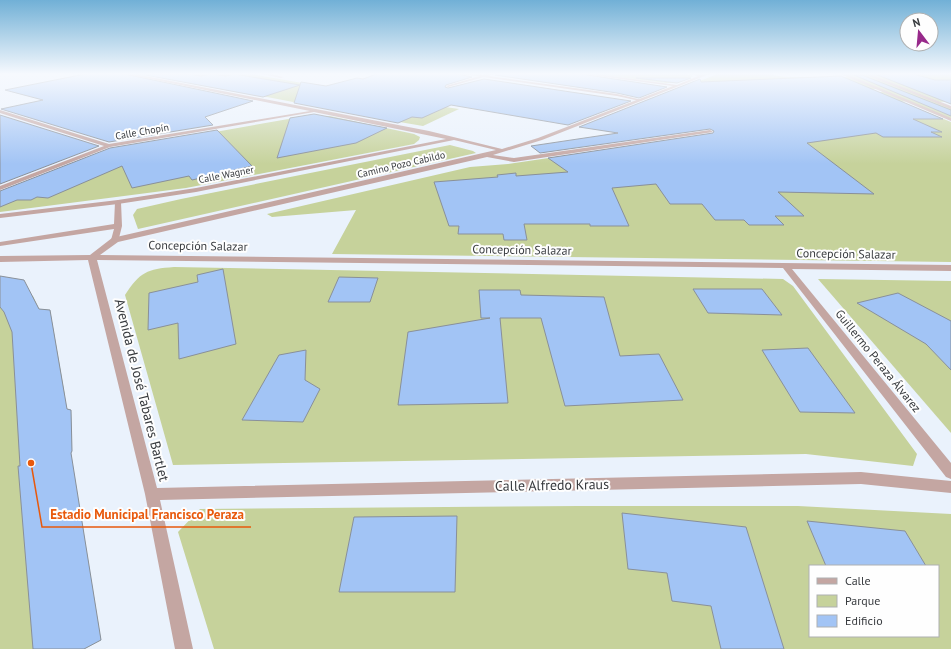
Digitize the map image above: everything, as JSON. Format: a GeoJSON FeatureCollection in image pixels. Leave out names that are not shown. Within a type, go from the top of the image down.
{"type":"FeatureCollection","features":[{"type":"Feature","properties":{"kind":"street"},"geometry":{"type":"LineString","coordinates":[[278,103],[429,133],[453,140],[503,150]]}},
{"type":"Feature","properties":{"kind":"street","name":"Camino Pozo Cabildo"},"geometry":{"type":"LineString","coordinates":[[92,257],[115,240],[484,156],[540,139],[632,103]]}},
{"type":"Feature","properties":{"kind":"street"},"geometry":{"type":"LineString","coordinates":[[912,103],[951,120]]}},
{"type":"Feature","properties":{"kind":"street"},"geometry":{"type":"LineString","coordinates":[[939,103],[951,108]]}},
{"type":"Feature","properties":{"kind":"street"},"geometry":{"type":"LineString","coordinates":[[0,111],[109,146]]}},
{"type":"Feature","properties":{"kind":"street","name":"Calle Chopín"},"geometry":{"type":"LineString","coordinates":[[0,188],[109,146],[318,111]]}},
{"type":"Feature","properties":{"kind":"street"},"geometry":{"type":"LineString","coordinates":[[484,156],[514,160],[710,132]]}},
{"type":"Feature","properties":{"kind":"street","name":"Calle Wagner"},"geometry":{"type":"LineString","coordinates":[[0,216],[118,202],[196,190],[453,140]]}},
{"type":"Feature","properties":{"kind":"street"},"geometry":{"type":"LineString","coordinates":[[115,240],[118,226],[118,202]]}},
{"type":"Feature","properties":{"kind":"street"},"geometry":{"type":"LineString","coordinates":[[0,244],[118,226]]}},
{"type":"Feature","properties":{"kind":"street","name":"Concepción Salazar"},"geometry":{"type":"LineString","coordinates":[[0,259],[92,257],[951,268]]}},
{"type":"Feature","properties":{"kind":"street","name":"Avenida de José Tabares Bartlet"},"geometry":{"type":"LineString","coordinates":[[92,257],[152,494],[184,649]]}},
{"type":"Feature","properties":{"kind":"street","name":"Guillermo Peraza Álvarez"},"geometry":{"type":"LineString","coordinates":[[785,265],[951,473]]}},
{"type":"Feature","properties":{"kind":"street","name":"Calle Alfredo Kraus"},"geometry":{"type":"LineString","coordinates":[[152,494],[861,478],[951,487]]}},
{"type":"Feature","properties":{"kind":"green space"},"geometry":{"type":"Polygon","coordinates":[[[300,103],[326,103],[314,106],[300,103]]]}},
{"type":"Feature","properties":{"kind":"green space"},"geometry":{"type":"Polygon","coordinates":[[[848,103],[891,103],[844,110],[848,103]]]}},
{"type":"Feature","properties":{"kind":"green space"},"geometry":{"type":"Polygon","coordinates":[[[912,103],[939,103],[951,108],[951,120],[912,103]]]}},
{"type":"Feature","properties":{"kind":"green space"},"geometry":{"type":"Polygon","coordinates":[[[425,104],[459,109],[423,126],[388,120],[425,104]]]}},
{"type":"Feature","properties":{"kind":"green space"},"geometry":{"type":"Polygon","coordinates":[[[908,109],[919,109],[951,122],[951,262],[332,254],[356,210],[272,217],[267,214],[470,167],[508,164],[650,143],[908,109]]]}},
{"type":"Feature","properties":{"kind":"green space"},"geometry":{"type":"Polygon","coordinates":[[[330,116],[414,134],[420,137],[414,144],[186,188],[0,212],[0,195],[153,143],[294,118],[330,116]]]}},
{"type":"Feature","properties":{"kind":"green space"},"geometry":{"type":"Polygon","coordinates":[[[450,145],[476,153],[138,229],[133,215],[137,209],[181,199],[450,145]]]}},
{"type":"Feature","properties":{"kind":"green space"},"geometry":{"type":"Polygon","coordinates":[[[174,267],[783,279],[793,286],[917,454],[913,466],[806,454],[173,465],[125,295],[135,281],[145,273],[157,269],[174,267]]]}},
{"type":"Feature","properties":{"kind":"green space"},"geometry":{"type":"Polygon","coordinates":[[[818,279],[951,281],[951,433],[818,279]]]}},
{"type":"Feature","properties":{"kind":"green space"},"geometry":{"type":"Polygon","coordinates":[[[0,285],[33,296],[39,309],[50,310],[65,396],[58,399],[64,409],[71,410],[72,451],[69,455],[73,467],[101,640],[84,649],[0,649],[0,285]]]}},
{"type":"Feature","properties":{"kind":"green space"},"geometry":{"type":"Polygon","coordinates":[[[798,506],[951,514],[951,649],[214,649],[178,532],[200,509],[798,506]]]}},
{"type":"Feature","properties":{"kind":"building"},"geometry":{"type":"Polygon","coordinates":[[[28,103],[246,103],[205,117],[213,125],[109,142],[1,109],[28,103]]]}},
{"type":"Feature","properties":{"kind":"building"},"geometry":{"type":"Polygon","coordinates":[[[295,103],[625,103],[568,125],[451,105],[422,118],[412,117],[398,123],[295,103]]]}},
{"type":"Feature","properties":{"kind":"building"},"geometry":{"type":"Polygon","coordinates":[[[639,103],[906,103],[943,119],[913,119],[942,132],[931,132],[942,137],[883,137],[876,133],[807,143],[874,194],[778,192],[804,216],[775,216],[784,225],[749,225],[744,220],[715,220],[702,204],[670,204],[656,184],[612,188],[629,226],[590,226],[590,224],[524,224],[527,240],[504,240],[503,234],[458,234],[459,226],[449,226],[434,182],[498,177],[497,175],[516,173],[516,176],[568,172],[548,158],[713,133],[714,131],[710,129],[540,153],[531,146],[618,133],[579,127],[639,103]]]}},
{"type":"Feature","properties":{"kind":"building"},"geometry":{"type":"Polygon","coordinates":[[[921,103],[934,103],[951,110],[951,116],[921,103]]]}},
{"type":"Feature","properties":{"kind":"building"},"geometry":{"type":"Polygon","coordinates":[[[314,114],[387,128],[356,143],[277,158],[290,118],[314,114]]]}},
{"type":"Feature","properties":{"kind":"building"},"geometry":{"type":"Polygon","coordinates":[[[0,115],[99,146],[0,184],[0,115]]]}},
{"type":"Feature","properties":{"kind":"building"},"geometry":{"type":"Polygon","coordinates":[[[217,130],[252,166],[192,180],[189,176],[132,188],[122,166],[48,198],[37,197],[31,200],[17,200],[0,207],[0,191],[110,148],[217,130]]]}},
{"type":"Feature","properties":{"kind":"building"},"geometry":{"type":"Polygon","coordinates":[[[223,269],[236,344],[179,359],[178,323],[148,330],[149,293],[198,282],[197,275],[223,269]]]}},
{"type":"Feature","properties":{"kind":"building"},"geometry":{"type":"Polygon","coordinates":[[[0,276],[24,280],[39,309],[50,310],[67,409],[71,410],[71,453],[101,640],[84,649],[33,649],[18,466],[20,466],[12,332],[4,312],[0,307],[0,276]]]}},
{"type":"Feature","properties":{"kind":"building"},"geometry":{"type":"Polygon","coordinates":[[[339,277],[378,278],[370,302],[328,302],[339,277]]]}},
{"type":"Feature","properties":{"kind":"building"},"geometry":{"type":"Polygon","coordinates":[[[693,289],[762,289],[782,315],[708,313],[693,289]]]}},
{"type":"Feature","properties":{"kind":"building"},"geometry":{"type":"Polygon","coordinates":[[[479,290],[520,290],[521,295],[604,297],[620,356],[659,354],[683,400],[565,406],[541,318],[500,318],[508,403],[398,405],[408,332],[490,318],[481,318],[479,290]]]}},
{"type":"Feature","properties":{"kind":"building"},"geometry":{"type":"Polygon","coordinates":[[[898,293],[951,321],[951,370],[926,344],[857,303],[898,293]]]}},
{"type":"Feature","properties":{"kind":"building"},"geometry":{"type":"Polygon","coordinates":[[[808,348],[855,413],[800,412],[762,350],[808,348]]]}},
{"type":"Feature","properties":{"kind":"building"},"geometry":{"type":"Polygon","coordinates":[[[306,350],[305,380],[320,389],[303,422],[242,420],[279,355],[306,350]]]}},
{"type":"Feature","properties":{"kind":"building"},"geometry":{"type":"Polygon","coordinates":[[[622,513],[746,527],[784,649],[721,649],[711,606],[672,601],[667,573],[628,569],[622,513]]]}},
{"type":"Feature","properties":{"kind":"building"},"geometry":{"type":"Polygon","coordinates":[[[457,516],[455,592],[339,592],[354,517],[457,516]]]}},
{"type":"Feature","properties":{"kind":"building"},"geometry":{"type":"Polygon","coordinates":[[[807,521],[905,531],[925,565],[826,565],[807,521]]]}},
{"type":"Feature","properties":{"kind":"place","name":"Estadio Municipal Francisco Peraza"},"geometry":{"type":"Point","coordinates":[31,463]}}]}
